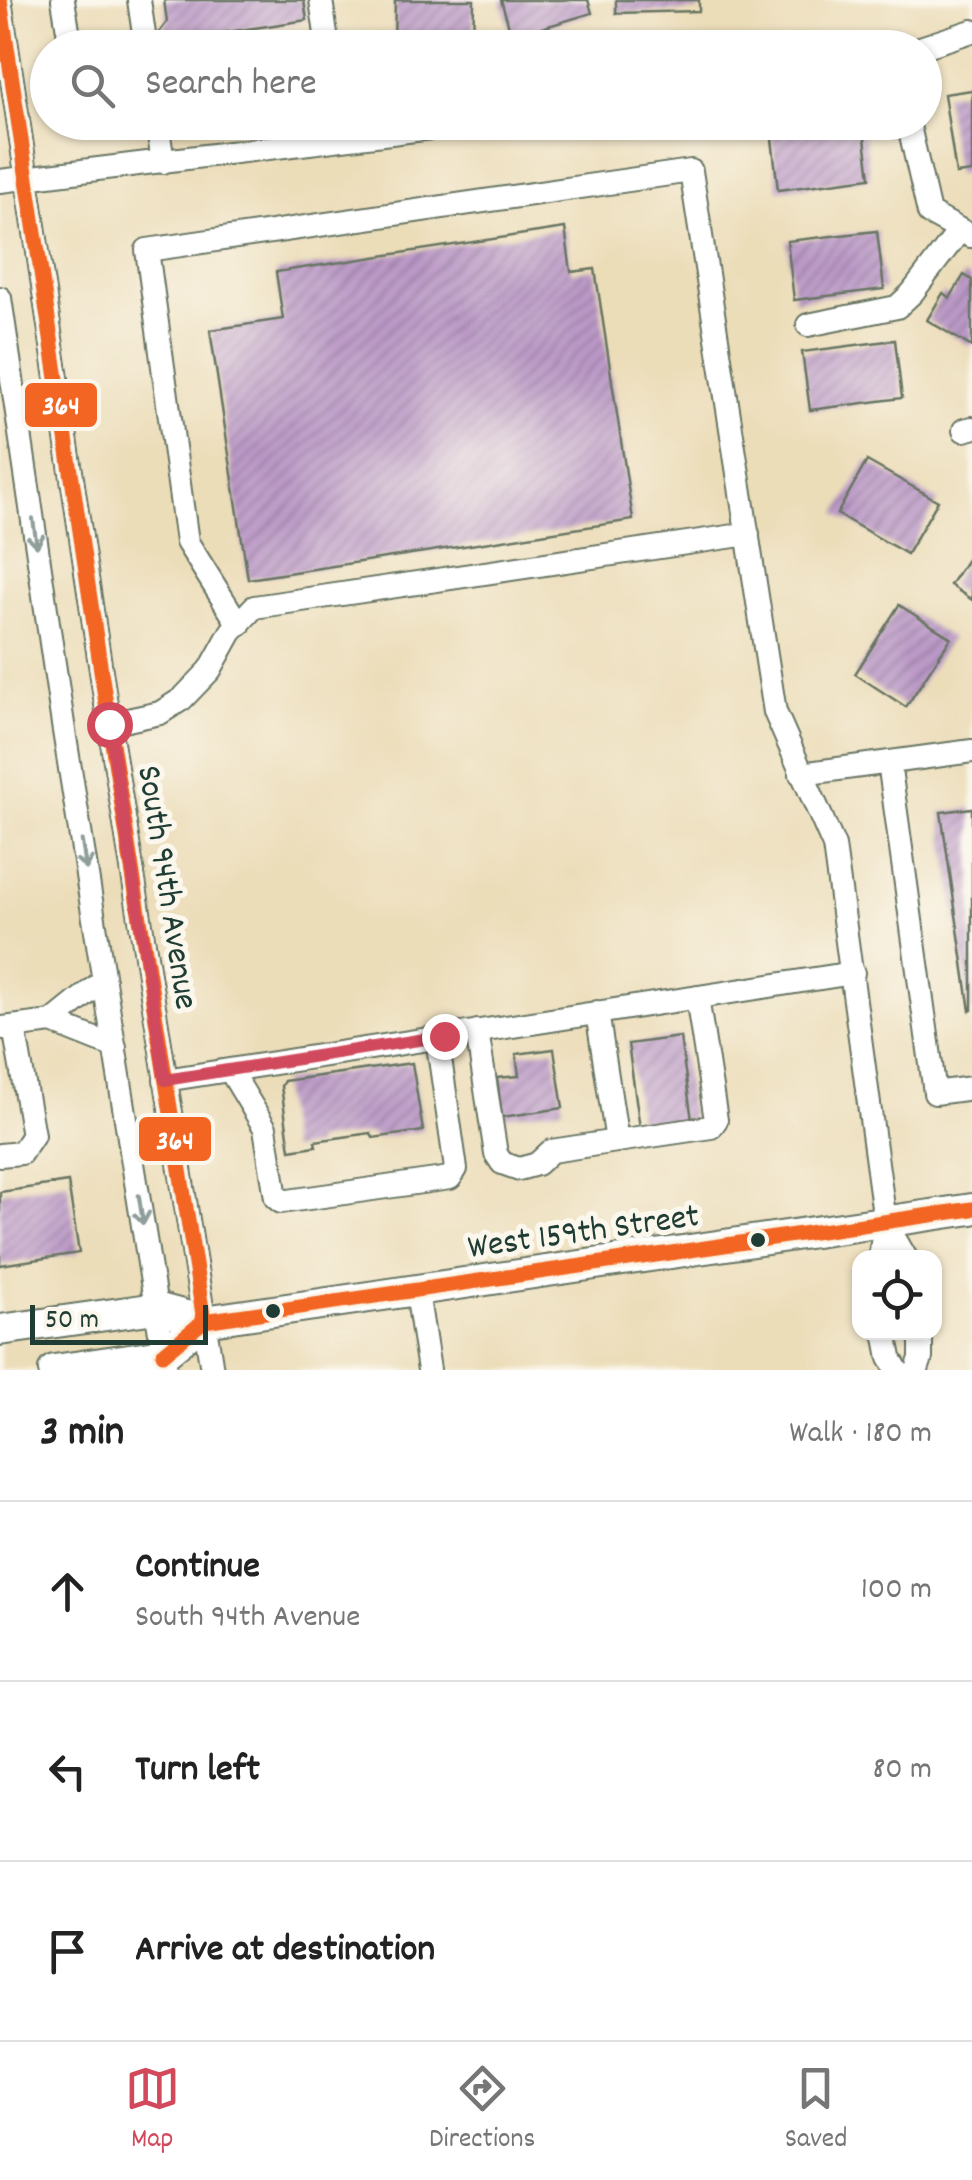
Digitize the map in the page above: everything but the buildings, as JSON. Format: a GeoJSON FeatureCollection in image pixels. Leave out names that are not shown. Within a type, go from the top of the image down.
{"type":"FeatureCollection","features":[{"type":"Feature","properties":{"kind":"main road","name":"West 159th Street"},"geometry":{"type":"LineString","coordinates":[[0,1330],[156,1308],[204,1321],[972,1210]]}},
{"type":"Feature","properties":{"kind":"main road"},"geometry":{"type":"LineString","coordinates":[[54,1370],[164,1362],[204,1321]]}},
{"type":"Feature","properties":{"kind":"street","name":"South 94th Avenue"},"geometry":{"type":"LineString","coordinates":[[0,0],[212,1370]]}},
{"type":"Feature","properties":{"kind":"street"},"geometry":{"type":"LineString","coordinates":[[64,0],[68,30]]}},
{"type":"Feature","properties":{"kind":"street"},"geometry":{"type":"LineString","coordinates":[[139,0],[143,30]]}},
{"type":"Feature","properties":{"kind":"street"},"geometry":{"type":"LineString","coordinates":[[321,0],[325,30]]}},
{"type":"Feature","properties":{"kind":"street"},"geometry":{"type":"LineString","coordinates":[[942,41],[972,31]]}},
{"type":"Feature","properties":{"kind":"street"},"geometry":{"type":"LineString","coordinates":[[160,140],[163,162]]}},
{"type":"Feature","properties":{"kind":"street"},"geometry":{"type":"LineString","coordinates":[[0,181],[163,162],[294,140]]}},
{"type":"Feature","properties":{"kind":"street"},"geometry":{"type":"LineString","coordinates":[[808,325],[896,307],[966,234],[929,213],[912,140]]}},
{"type":"Feature","properties":{"kind":"street"},"geometry":{"type":"LineString","coordinates":[[238,625],[187,542],[147,250],[690,171],[775,712],[834,846],[885,1222],[881,1250]]}},
{"type":"Feature","properties":{"kind":"street"},"geometry":{"type":"LineString","coordinates":[[0,298],[164,1362]]}},
{"type":"Feature","properties":{"kind":"street"},"geometry":{"type":"LineString","coordinates":[[109,724],[160,712],[182,699],[210,670],[238,625],[254,608],[748,534]]}},
{"type":"Feature","properties":{"kind":"street"},"geometry":{"type":"LineString","coordinates":[[800,774],[972,751]]}},
{"type":"Feature","properties":{"kind":"street"},"geometry":{"type":"LineString","coordinates":[[889,762],[935,1093],[972,1088]]}},
{"type":"Feature","properties":{"kind":"street"},"geometry":{"type":"LineString","coordinates":[[165,1080],[853,973]]}},
{"type":"Feature","properties":{"kind":"street"},"geometry":{"type":"LineString","coordinates":[[52,1022],[104,980]]}},
{"type":"Feature","properties":{"kind":"street"},"geometry":{"type":"LineString","coordinates":[[477,1031],[496,1154],[502,1162],[519,1169],[537,1164],[552,1151],[711,1128],[715,1124],[697,997]]}},
{"type":"Feature","properties":{"kind":"street"},"geometry":{"type":"LineString","coordinates":[[597,1012],[617,1141]]}},
{"type":"Feature","properties":{"kind":"street"},"geometry":{"type":"LineString","coordinates":[[0,1154],[21,1153],[33,1134],[7,1028],[52,1022],[114,1047]]}},
{"type":"Feature","properties":{"kind":"street"},"geometry":{"type":"LineString","coordinates":[[230,1070],[265,1128],[276,1198],[281,1202],[450,1178],[456,1169],[436,1038]]}},
{"type":"Feature","properties":{"kind":"street"},"geometry":{"type":"LineString","coordinates":[[885,1222],[901,1250]]}},
{"type":"Feature","properties":{"kind":"street"},"geometry":{"type":"LineString","coordinates":[[417,1292],[429,1370]]}},
{"type":"Feature","properties":{"kind":"street"},"geometry":{"type":"LineString","coordinates":[[887,1340],[897,1370]]}},
{"type":"Feature","properties":{"kind":"street"},"geometry":{"type":"LineString","coordinates":[[917,1370],[922,1358],[921,1340]]}},
{"type":"Feature","properties":{"kind":"transit line","name":"364"},"geometry":{"type":"LineString","coordinates":[[0,0],[204,1321]]}},
{"type":"Feature","properties":{"kind":"transit line","name":"364"},"geometry":{"type":"LineString","coordinates":[[163,1354],[204,1321],[972,1209]]}},
{"type":"Feature","properties":{"kind":"route"},"geometry":{"type":"LineString","coordinates":[[109,724],[165,1080],[444,1036]]}}]}
